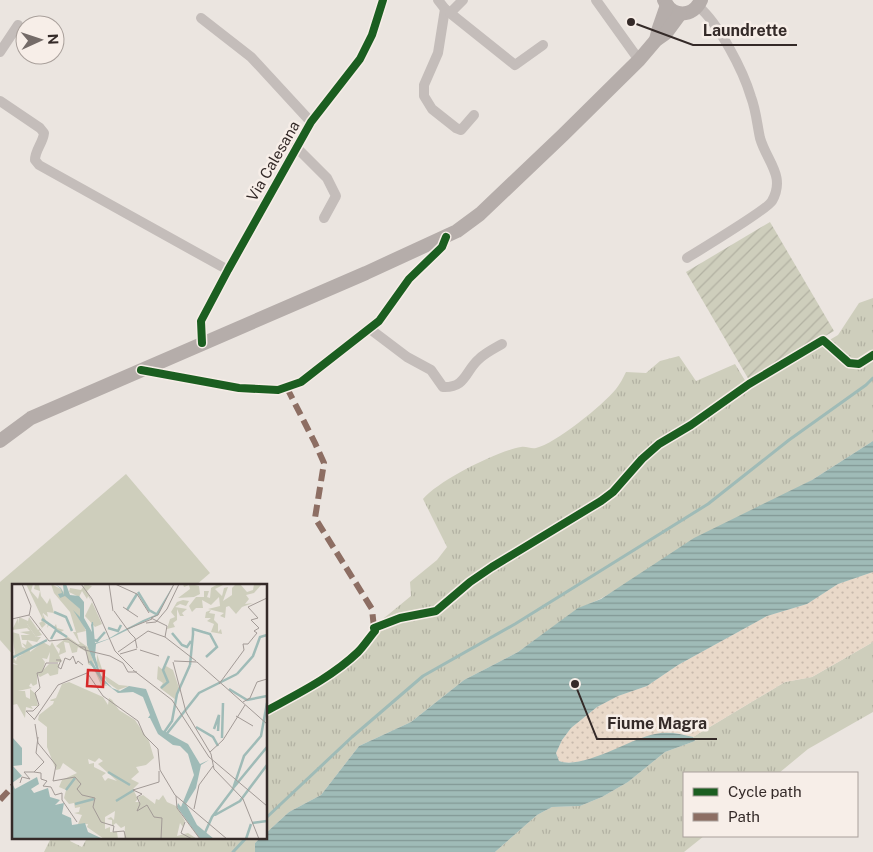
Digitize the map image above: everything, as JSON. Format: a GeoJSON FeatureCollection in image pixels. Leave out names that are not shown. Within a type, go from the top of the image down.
{"type":"FeatureCollection","features":[{"type":"Feature","properties":{"kind":"main road"},"geometry":{"type":"LineString","coordinates":[[656,40],[665,3]]}},
{"type":"Feature","properties":{"kind":"main road"},"geometry":{"type":"LineString","coordinates":[[665,3],[672,11],[680,14],[690,12],[700,3]]}},
{"type":"Feature","properties":{"kind":"main road"},"geometry":{"type":"LineString","coordinates":[[0,441],[31,418],[446,237],[480,214],[639,60],[656,40],[666,33],[680,14]]}},
{"type":"Feature","properties":{"kind":"street","name":"Via Calesana"},"geometry":{"type":"LineString","coordinates":[[202,343],[201,321],[228,270],[311,122],[360,59],[372,35],[384,0]]}},
{"type":"Feature","properties":{"kind":"street"},"geometry":{"type":"LineString","coordinates":[[438,0],[447,11],[515,65],[543,45]]}},
{"type":"Feature","properties":{"kind":"street"},"geometry":{"type":"LineString","coordinates":[[463,0],[447,11],[438,54],[424,85],[424,96],[432,109],[460,130],[474,116]]}},
{"type":"Feature","properties":{"kind":"street"},"geometry":{"type":"LineString","coordinates":[[596,0],[639,60]]}},
{"type":"Feature","properties":{"kind":"street"},"geometry":{"type":"LineString","coordinates":[[687,258],[772,204],[778,187],[778,179],[760,137],[758,120],[736,60],[700,3]]}},
{"type":"Feature","properties":{"kind":"street"},"geometry":{"type":"LineString","coordinates":[[201,18],[251,57],[311,122]]}},
{"type":"Feature","properties":{"kind":"street"},"geometry":{"type":"LineString","coordinates":[[0,52],[15,30]]}},
{"type":"Feature","properties":{"kind":"street"},"geometry":{"type":"LineString","coordinates":[[0,101],[40,128],[44,133],[44,137],[35,153],[34,160],[39,165],[228,270]]}},
{"type":"Feature","properties":{"kind":"street"},"geometry":{"type":"LineString","coordinates":[[296,147],[327,178],[336,196],[324,218]]}},
{"type":"Feature","properties":{"kind":"street"},"geometry":{"type":"LineString","coordinates":[[142,370],[239,388],[278,390],[301,382],[370,330],[379,321],[409,279],[442,247],[446,237]]}},
{"type":"Feature","properties":{"kind":"street"},"geometry":{"type":"LineString","coordinates":[[370,330],[407,357],[431,370],[443,387],[450,387],[462,382],[478,359],[502,344]]}},
{"type":"Feature","properties":{"kind":"green space"},"geometry":{"type":"Polygon","coordinates":[[[770,222],[834,331],[749,380],[686,272],[770,222]]]}},
{"type":"Feature","properties":{"kind":"green space"},"geometry":{"type":"Polygon","coordinates":[[[873,298],[873,441],[812,480],[600,599],[578,609],[518,652],[464,680],[411,722],[359,746],[321,795],[289,812],[268,831],[268,713],[306,693],[351,662],[378,634],[378,623],[411,596],[410,582],[437,560],[447,547],[423,499],[441,484],[483,460],[521,447],[536,448],[555,439],[578,423],[610,396],[626,372],[646,373],[660,361],[679,356],[696,381],[735,364],[749,387],[838,335],[859,303],[873,298]]]}},
{"type":"Feature","properties":{"kind":"green space"},"geometry":{"type":"Polygon","coordinates":[[[126,474],[210,573],[197,584],[12,584],[12,654],[0,640],[0,582],[126,474]]]}},
{"type":"Feature","properties":{"kind":"green space"},"geometry":{"type":"Polygon","coordinates":[[[873,642],[873,712],[808,749],[780,772],[683,772],[683,837],[703,837],[684,852],[495,852],[537,815],[552,807],[580,806],[602,797],[628,782],[665,752],[695,741],[693,737],[785,682],[812,677],[873,642]]]}},
{"type":"Feature","properties":{"kind":"green space"},"geometry":{"type":"Polygon","coordinates":[[[50,840],[70,840],[82,847],[86,840],[258,840],[255,843],[255,852],[44,852],[50,840]]]}},
{"type":"Feature","properties":{"kind":"sand"},"geometry":{"type":"Polygon","coordinates":[[[873,572],[873,642],[812,677],[785,682],[693,737],[666,733],[582,761],[570,763],[559,761],[556,753],[562,740],[571,728],[597,707],[618,696],[647,686],[678,665],[767,616],[807,604],[838,584],[873,572]]]}},
{"type":"Feature","properties":{"kind":"water"},"geometry":{"type":"Polygon","coordinates":[[[873,441],[873,572],[838,584],[807,604],[767,616],[678,665],[647,686],[618,696],[597,707],[571,728],[562,740],[556,753],[559,761],[569,763],[593,758],[644,737],[660,733],[674,733],[693,737],[695,741],[665,752],[628,782],[602,797],[580,806],[552,807],[537,815],[495,852],[255,852],[255,843],[258,840],[268,840],[268,831],[289,812],[321,795],[359,746],[411,722],[464,680],[518,652],[578,608],[601,599],[694,538],[812,480],[873,441]]]}},
{"type":"Feature","properties":{"kind":"waterway"},"geometry":{"type":"LineString","coordinates":[[268,816],[352,737],[423,676],[515,624],[708,504],[789,440],[873,378]]}},
{"type":"Feature","properties":{"kind":"waterway"},"geometry":{"type":"LineString","coordinates":[[233,852],[244,840]]}},
{"type":"Feature","properties":{"kind":"marked path"},"geometry":{"type":"LineString","coordinates":[[287,388],[324,463],[315,518],[372,609],[374,628]]}},
{"type":"Feature","properties":{"kind":"marked path"},"geometry":{"type":"LineString","coordinates":[[0,800],[12,787]]}},
{"type":"Feature","properties":{"kind":"cycle path"},"geometry":{"type":"LineString","coordinates":[[202,343],[201,321],[311,122],[360,59],[372,35],[383,0]]}},
{"type":"Feature","properties":{"kind":"cycle path"},"geometry":{"type":"LineString","coordinates":[[141,370],[239,388],[278,390],[301,382],[379,321],[409,279],[442,247],[446,237]]}},
{"type":"Feature","properties":{"kind":"cycle path"},"geometry":{"type":"LineString","coordinates":[[268,710],[314,684],[348,661],[360,650],[375,631],[374,628],[400,618],[436,611],[470,582],[492,567],[601,501],[613,492],[642,459],[659,444],[691,425],[749,384],[823,340],[849,363],[859,364],[873,355]]}},
{"type":"Feature","properties":{"kind":"place","name":"Laundrette"},"geometry":{"type":"Point","coordinates":[631,22]}},
{"type":"Feature","properties":{"kind":"place","name":"Fiume Magra"},"geometry":{"type":"Point","coordinates":[575,684]}}]}
